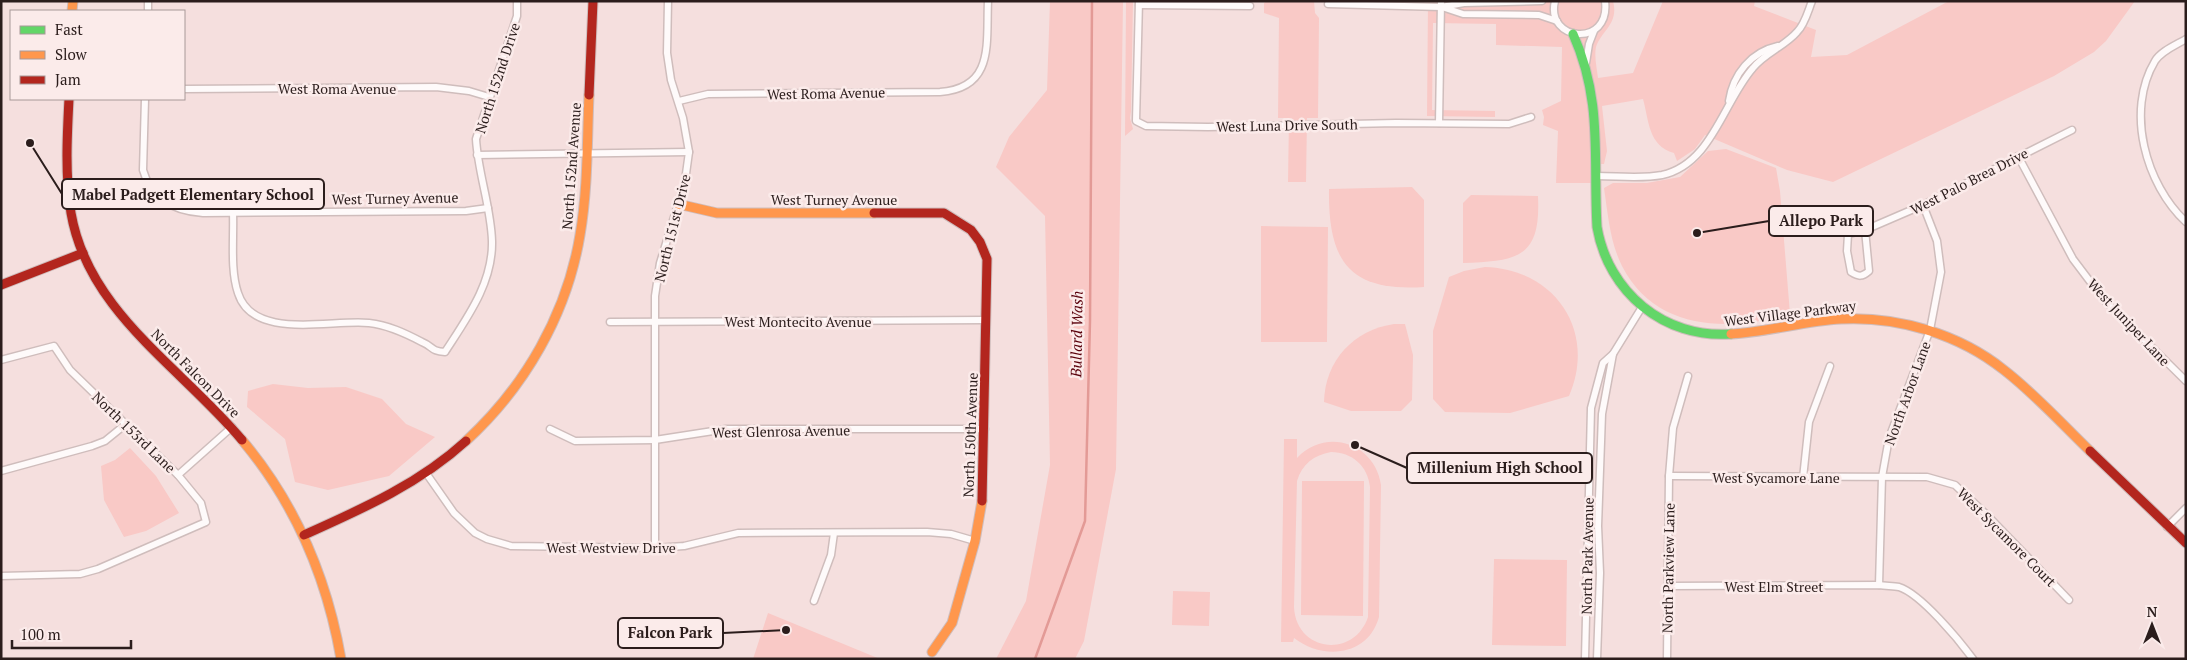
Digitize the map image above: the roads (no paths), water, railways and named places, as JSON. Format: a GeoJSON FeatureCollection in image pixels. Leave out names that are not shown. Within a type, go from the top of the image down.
{"type":"FeatureCollection","features":[{"type":"Feature","properties":{"kind":"street","name":"North 152nd Drive"},"geometry":{"type":"LineString","coordinates":[[233,213],[235,276],[238,294],[247,309],[262,320],[279,324],[368,323],[400,330],[426,343],[434,351],[446,352],[482,290],[489,268],[492,241],[476,139],[517,16],[517,1]]}},
{"type":"Feature","properties":{"kind":"street","name":"North 152nd Avenue"},"geometry":{"type":"LineString","coordinates":[[304,535],[369,505],[426,473],[462,446],[483,426],[518,384],[544,343],[567,288],[578,248],[585,195],[593,1]]}},
{"type":"Feature","properties":{"kind":"street","name":"North 151st Drive"},"geometry":{"type":"LineString","coordinates":[[655,548],[655,296],[660,263],[685,181],[689,152],[679,101],[671,80],[666,53],[668,1]]}},
{"type":"Feature","properties":{"kind":"street","name":"West Roma Avenue"},"geometry":{"type":"LineString","coordinates":[[679,101],[708,94],[940,92],[963,88],[972,82],[982,70],[985,60],[988,1]]}},
{"type":"Feature","properties":{"kind":"street"},"geometry":{"type":"LineString","coordinates":[[1328,4],[1441,4],[1542,1]]}},
{"type":"Feature","properties":{"kind":"street"},"geometry":{"type":"LineString","coordinates":[[1555,1],[1554,14],[1557,21],[1567,31],[1580,35],[1594,31]]}},
{"type":"Feature","properties":{"kind":"street","name":"West Village Parkway"},"geometry":{"type":"LineString","coordinates":[[1586,63],[1589,44],[1594,31],[1604,18],[1605,1]]}},
{"type":"Feature","properties":{"kind":"street"},"geometry":{"type":"LineString","coordinates":[[1729,101],[1735,96],[1744,79],[1758,62],[1799,30],[1812,1]]}},
{"type":"Feature","properties":{"kind":"street"},"geometry":{"type":"LineString","coordinates":[[1139,3],[1250,6]]}},
{"type":"Feature","properties":{"kind":"street","name":"West Luna Drive South"},"geometry":{"type":"LineString","coordinates":[[1139,3],[1136,122],[1146,126],[1509,124],[1531,117]]}},
{"type":"Feature","properties":{"kind":"street"},"geometry":{"type":"LineString","coordinates":[[1441,4],[1463,14],[1539,15],[1557,21]]}},
{"type":"Feature","properties":{"kind":"street"},"geometry":{"type":"LineString","coordinates":[[1439,123],[1441,4]]}},
{"type":"Feature","properties":{"kind":"street","name":"West Village Parkway"},"geometry":{"type":"LineString","coordinates":[[1574,34],[1586,63],[1596,139],[1597,226],[1602,249],[1611,269],[1623,287],[1642,307],[1678,327],[1705,334],[1744,334],[1850,318],[1890,320],[1930,330],[1966,345],[2005,370],[2167,528],[2186,543]]}},
{"type":"Feature","properties":{"kind":"street"},"geometry":{"type":"LineString","coordinates":[[2186,39],[2169,48],[2156,60],[2142,103],[2142,131],[2150,170],[2171,208],[2186,222]]}},
{"type":"Feature","properties":{"kind":"street"},"geometry":{"type":"LineString","coordinates":[[1597,176],[1653,176],[1669,173],[1686,164],[1709,140],[1729,101],[1730,91],[1738,75],[1756,55],[1767,48],[1779,46]]}},
{"type":"Feature","properties":{"kind":"street"},"geometry":{"type":"LineString","coordinates":[[1738,75],[1744,79]]}},
{"type":"Feature","properties":{"kind":"street","name":"West Roma Avenue"},"geometry":{"type":"LineString","coordinates":[[185,89],[436,87],[489,97]]}},
{"type":"Feature","properties":{"kind":"street","name":"North Falcon Drive"},"geometry":{"type":"LineString","coordinates":[[68,100],[67,181],[74,226],[83,253],[104,293],[118,312],[232,427],[273,480],[304,535],[326,594],[341,659]]}},
{"type":"Feature","properties":{"kind":"street","name":"West Turney Avenue"},"geometry":{"type":"LineString","coordinates":[[145,100],[143,170],[146,181],[157,195],[173,207],[184,212],[466,211],[488,208]]}},
{"type":"Feature","properties":{"kind":"street","name":"West Palo Brea Drive"},"geometry":{"type":"LineString","coordinates":[[1865,230],[1869,271],[1863,276],[1857,276],[1851,272],[1847,251],[1848,234],[1865,230],[1923,205],[2072,130]]}},
{"type":"Feature","properties":{"kind":"street"},"geometry":{"type":"LineString","coordinates":[[477,155],[689,152]]}},
{"type":"Feature","properties":{"kind":"street","name":"West Juniper Lane"},"geometry":{"type":"LineString","coordinates":[[2018,156],[2073,259],[2104,300],[2186,381]]}},
{"type":"Feature","properties":{"kind":"street","name":"West Turney Avenue"},"geometry":{"type":"LineString","coordinates":[[678,204],[717,213],[944,213],[965,223],[981,241]]}},
{"type":"Feature","properties":{"kind":"street","name":"North Arbor Lane"},"geometry":{"type":"LineString","coordinates":[[1879,585],[1882,477],[1889,438],[1930,330],[1941,272],[1937,241],[1923,205]]}},
{"type":"Feature","properties":{"kind":"street","name":"North 150th Avenue"},"geometry":{"type":"LineString","coordinates":[[932,652],[952,623],[975,540],[983,495],[987,259],[981,241]]}},
{"type":"Feature","properties":{"kind":"street"},"geometry":{"type":"LineString","coordinates":[[1,285],[83,253]]}},
{"type":"Feature","properties":{"kind":"street","name":"North Park Avenue"},"geometry":{"type":"LineString","coordinates":[[1585,659],[1592,397],[1603,362],[1613,354],[1642,307]]}},
{"type":"Feature","properties":{"kind":"street","name":"West Montecito Avenue"},"geometry":{"type":"LineString","coordinates":[[610,322],[986,320]]}},
{"type":"Feature","properties":{"kind":"street","name":"North 153rd Lane"},"geometry":{"type":"LineString","coordinates":[[1,360],[54,346],[70,370],[178,475],[201,503],[206,522],[98,569],[80,574],[1,576]]}},
{"type":"Feature","properties":{"kind":"street","name":"North Park Avenue"},"geometry":{"type":"LineString","coordinates":[[1597,659],[1600,573],[1598,526],[1602,414],[1613,354]]}},
{"type":"Feature","properties":{"kind":"street"},"geometry":{"type":"LineString","coordinates":[[1803,478],[1809,422],[1830,366]]}},
{"type":"Feature","properties":{"kind":"street","name":"North Parkview Lane"},"geometry":{"type":"LineString","coordinates":[[1667,659],[1669,476],[1673,428],[1688,376]]}},
{"type":"Feature","properties":{"kind":"street"},"geometry":{"type":"LineString","coordinates":[[1,471],[92,446],[105,441],[126,424]]}},
{"type":"Feature","properties":{"kind":"street"},"geometry":{"type":"LineString","coordinates":[[178,475],[232,427]]}},
{"type":"Feature","properties":{"kind":"street","name":"West Glenrosa Avenue"},"geometry":{"type":"LineString","coordinates":[[550,429],[575,441],[655,440],[726,429],[985,429]]}},
{"type":"Feature","properties":{"kind":"street"},"geometry":{"type":"LineString","coordinates":[[1589,454],[1601,454]]}},
{"type":"Feature","properties":{"kind":"street","name":"West Westview Drive"},"geometry":{"type":"LineString","coordinates":[[426,473],[461,521],[475,533],[499,544],[523,547],[655,548],[684,546],[738,533],[940,533],[975,540]]}},
{"type":"Feature","properties":{"kind":"street","name":"West Sycamore Lane"},"geometry":{"type":"LineString","coordinates":[[1669,476],[1882,477]]}},
{"type":"Feature","properties":{"kind":"street","name":"West Sycamore Court"},"geometry":{"type":"LineString","coordinates":[[1882,477],[1927,477],[1954,485],[2069,600]]}},
{"type":"Feature","properties":{"kind":"street"},"geometry":{"type":"LineString","coordinates":[[2167,528],[2186,508]]}},
{"type":"Feature","properties":{"kind":"street"},"geometry":{"type":"LineString","coordinates":[[814,601],[831,555],[834,533]]}},
{"type":"Feature","properties":{"kind":"street","name":"West Elm Street"},"geometry":{"type":"LineString","coordinates":[[1668,586],[1879,585],[1900,587],[1921,601],[1958,638],[1973,659]]}},
{"type":"Feature","properties":{"kind":"waterway","name":"Bullard Wash"},"geometry":{"type":"LineString","coordinates":[[1035,659],[1085,521],[1090,321],[1092,1]]}},
{"type":"Feature","properties":{"kind":"place","name":"Mabel Padgett Elementary School"},"geometry":{"type":"Point","coordinates":[30,143]}},
{"type":"Feature","properties":{"kind":"place","name":"Allepo Park"},"geometry":{"type":"Point","coordinates":[1697,233]}},
{"type":"Feature","properties":{"kind":"place","name":"Millenium High School"},"geometry":{"type":"Point","coordinates":[1355,445]}},
{"type":"Feature","properties":{"kind":"place","name":"Falcon Park"},"geometry":{"type":"Point","coordinates":[786,630]}}]}
